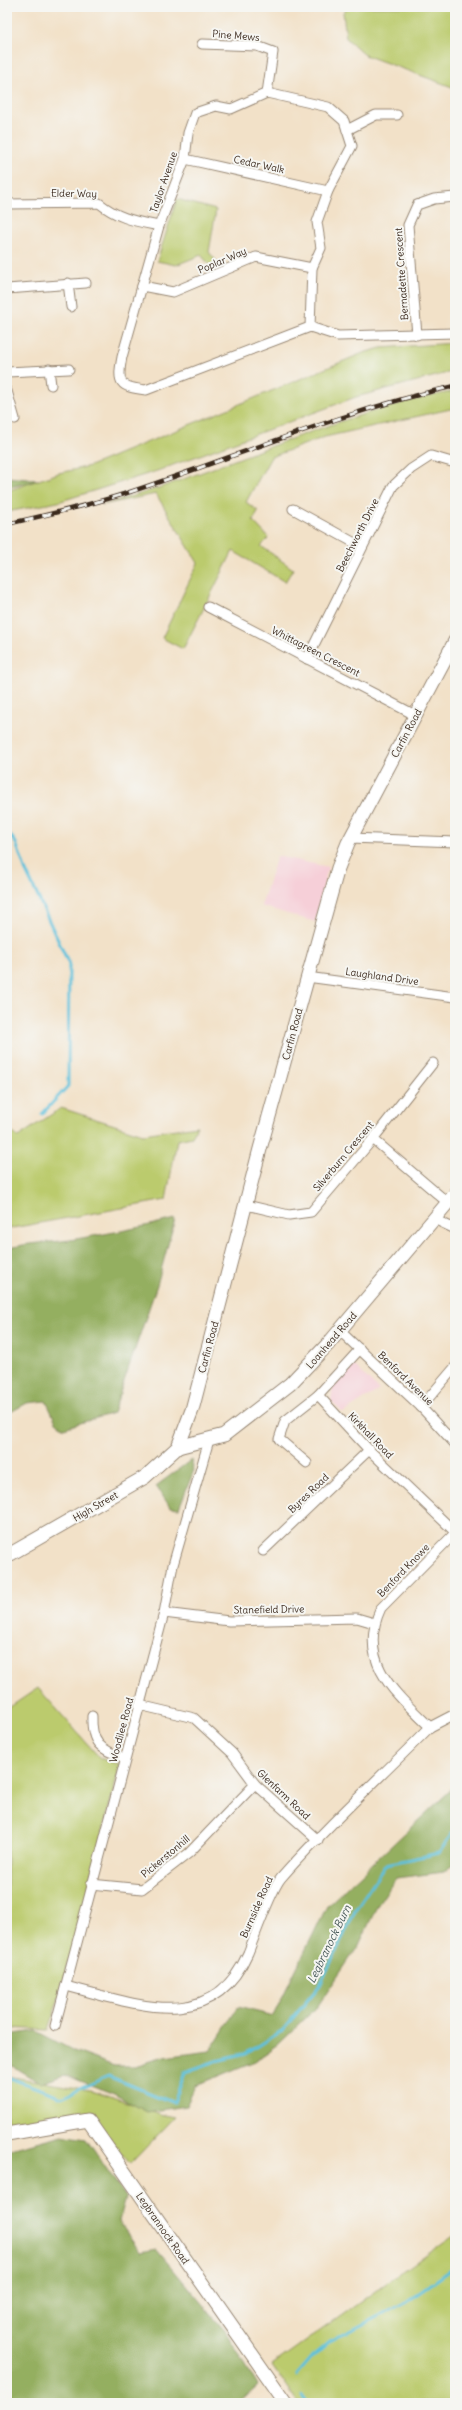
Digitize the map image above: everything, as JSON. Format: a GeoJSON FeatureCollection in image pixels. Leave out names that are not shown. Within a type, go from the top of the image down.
{"type":"FeatureCollection","features":[{"type":"Feature","properties":{"kind":"main road","name":"Carfin Road"},"geometry":{"type":"LineString","coordinates":[[178,1447],[192,1410],[307,977],[338,868],[351,838],[455,641]]}},
{"type":"Feature","properties":{"kind":"main road","name":"Loanhead Road"},"geometry":{"type":"LineString","coordinates":[[178,1447],[224,1435],[285,1388],[311,1364],[340,1331],[451,1198]]}},
{"type":"Feature","properties":{"kind":"main road","name":"High Street"},"geometry":{"type":"LineString","coordinates":[[7,1556],[145,1477],[178,1447]]}},
{"type":"Feature","properties":{"kind":"main road","name":"Legbrannock Road"},"geometry":{"type":"LineString","coordinates":[[7,2134],[88,2120],[286,2403]]}},
{"type":"Feature","properties":{"kind":"street","name":"Pine Mews"},"geometry":{"type":"LineString","coordinates":[[202,44],[257,46],[273,52],[267,93]]}},
{"type":"Feature","properties":{"kind":"street"},"geometry":{"type":"LineString","coordinates":[[267,93],[328,107],[344,121],[352,146],[328,191],[316,222],[321,248],[312,268],[310,327],[338,336],[455,333]]}},
{"type":"Feature","properties":{"kind":"street","name":"Taylor Avenue"},"geometry":{"type":"LineString","coordinates":[[267,93],[231,109],[216,106],[195,113],[188,133],[185,159],[159,226],[122,357],[119,378],[122,383],[130,388],[146,390],[169,383],[310,327]]}},
{"type":"Feature","properties":{"kind":"street"},"geometry":{"type":"LineString","coordinates":[[347,130],[376,115],[397,115]]}},
{"type":"Feature","properties":{"kind":"street","name":"Cedar Walk"},"geometry":{"type":"LineString","coordinates":[[185,159],[328,191]]}},
{"type":"Feature","properties":{"kind":"street","name":"Bernadette Crescent"},"geometry":{"type":"LineString","coordinates":[[417,335],[408,225],[417,205],[434,199],[455,197]]}},
{"type":"Feature","properties":{"kind":"street","name":"Elder Way"},"geometry":{"type":"LineString","coordinates":[[7,204],[99,203],[119,216],[159,226]]}},
{"type":"Feature","properties":{"kind":"street","name":"Poplar Way"},"geometry":{"type":"LineString","coordinates":[[142,286],[173,292],[256,257],[312,268]]}},
{"type":"Feature","properties":{"kind":"street"},"geometry":{"type":"LineString","coordinates":[[68,283],[71,307]]}},
{"type":"Feature","properties":{"kind":"street"},"geometry":{"type":"LineString","coordinates":[[7,289],[68,283],[86,283]]}},
{"type":"Feature","properties":{"kind":"street"},"geometry":{"type":"LineString","coordinates":[[7,372],[69,368]]}},
{"type":"Feature","properties":{"kind":"street"},"geometry":{"type":"LineString","coordinates":[[50,369],[51,385]]}},
{"type":"Feature","properties":{"kind":"street"},"geometry":{"type":"LineString","coordinates":[[7,391],[15,419]]}},
{"type":"Feature","properties":{"kind":"street","name":"Beechworth Drive"},"geometry":{"type":"LineString","coordinates":[[307,659],[393,486],[411,469],[431,456],[455,463]]}},
{"type":"Feature","properties":{"kind":"street"},"geometry":{"type":"LineString","coordinates":[[293,509],[362,547]]}},
{"type":"Feature","properties":{"kind":"street","name":"Whittagreen Crescent"},"geometry":{"type":"LineString","coordinates":[[208,607],[415,715]]}},
{"type":"Feature","properties":{"kind":"street"},"geometry":{"type":"LineString","coordinates":[[351,838],[365,840],[455,842]]}},
{"type":"Feature","properties":{"kind":"street","name":"Laughland Drive"},"geometry":{"type":"LineString","coordinates":[[307,977],[455,997]]}},
{"type":"Feature","properties":{"kind":"street","name":"Silverburn Crescent"},"geometry":{"type":"LineString","coordinates":[[246,1205],[289,1215],[311,1212],[373,1139],[433,1063]]}},
{"type":"Feature","properties":{"kind":"street"},"geometry":{"type":"LineString","coordinates":[[373,1139],[451,1198]]}},
{"type":"Feature","properties":{"kind":"street"},"geometry":{"type":"LineString","coordinates":[[434,1219],[455,1229]]}},
{"type":"Feature","properties":{"kind":"street","name":"Benford Avenue"},"geometry":{"type":"LineString","coordinates":[[340,1331],[421,1407],[455,1444]]}},
{"type":"Feature","properties":{"kind":"street"},"geometry":{"type":"LineString","coordinates":[[306,1463],[279,1439],[285,1421],[318,1395],[360,1349]]}},
{"type":"Feature","properties":{"kind":"street"},"geometry":{"type":"LineString","coordinates":[[421,1407],[455,1366]]}},
{"type":"Feature","properties":{"kind":"street","name":"Kirkhall Road"},"geometry":{"type":"LineString","coordinates":[[318,1395],[369,1450],[455,1532]]}},
{"type":"Feature","properties":{"kind":"street","name":"Woodilee Road"},"geometry":{"type":"LineString","coordinates":[[55,2026],[91,1884],[164,1613],[173,1565],[209,1440]]}},
{"type":"Feature","properties":{"kind":"street","name":"Byres Road"},"geometry":{"type":"LineString","coordinates":[[263,1551],[369,1450]]}},
{"type":"Feature","properties":{"kind":"street","name":"Benford Knowe"},"geometry":{"type":"LineString","coordinates":[[430,1728],[395,1694],[375,1661],[374,1623],[381,1608],[455,1532]]}},
{"type":"Feature","properties":{"kind":"street","name":"Stanefield Drive"},"geometry":{"type":"LineString","coordinates":[[164,1613],[229,1621],[357,1618],[374,1623]]}},
{"type":"Feature","properties":{"kind":"street","name":"Glenfarm Road"},"geometry":{"type":"LineString","coordinates":[[139,1705],[194,1718],[232,1753],[254,1784],[318,1840]]}},
{"type":"Feature","properties":{"kind":"street","name":"Burnside Road"},"geometry":{"type":"LineString","coordinates":[[66,1986],[153,2008],[171,2009],[202,2001],[221,1992],[241,1967],[280,1880],[430,1728],[455,1714]]}},
{"type":"Feature","properties":{"kind":"street"},"geometry":{"type":"LineString","coordinates":[[92,1716],[91,1734],[105,1751],[125,1758]]}},
{"type":"Feature","properties":{"kind":"street","name":"Pickerstonhill"},"geometry":{"type":"LineString","coordinates":[[91,1884],[142,1889],[189,1853],[254,1784]]}},
{"type":"Feature","properties":{"kind":"shaded area"},"geometry":{"type":"Polygon","coordinates":[[[277,856],[328,867],[315,922],[261,906],[277,856]]]}},
{"type":"Feature","properties":{"kind":"shaded area"},"geometry":{"type":"Polygon","coordinates":[[[354,1365],[379,1390],[343,1413],[331,1401],[333,1385],[354,1365]]]}},
{"type":"Feature","properties":{"kind":"green space"},"geometry":{"type":"Polygon","coordinates":[[[350,7],[455,7],[455,88],[365,55],[346,38],[343,12],[350,7]]]}},
{"type":"Feature","properties":{"kind":"green space"},"geometry":{"type":"Polygon","coordinates":[[[177,199],[216,210],[209,252],[220,266],[213,269],[201,255],[176,265],[157,261],[177,199]]]}},
{"type":"Feature","properties":{"kind":"green space"},"geometry":{"type":"Polygon","coordinates":[[[455,343],[455,371],[356,397],[157,471],[58,502],[7,512],[7,491],[59,473],[90,466],[363,353],[381,348],[455,343]]]}},
{"type":"Feature","properties":{"kind":"green space"},"geometry":{"type":"Polygon","coordinates":[[[455,391],[455,408],[325,437],[271,457],[246,502],[258,511],[253,521],[269,538],[261,546],[293,569],[285,582],[233,551],[183,649],[162,638],[198,563],[156,494],[102,505],[171,484],[350,418],[455,391]]]}},
{"type":"Feature","properties":{"kind":"green space"},"geometry":{"type":"Polygon","coordinates":[[[7,477],[38,480],[7,488],[7,477]]]}},
{"type":"Feature","properties":{"kind":"green space"},"geometry":{"type":"Polygon","coordinates":[[[61,1108],[143,1134],[197,1126],[192,1137],[177,1140],[166,1200],[7,1229],[7,1128],[18,1137],[61,1108]]]}},
{"type":"Feature","properties":{"kind":"green space"},"geometry":{"type":"Polygon","coordinates":[[[175,1219],[157,1285],[113,1413],[64,1428],[56,1422],[46,1401],[27,1403],[7,1414],[7,1249],[30,1244],[70,1240],[175,1219]]]}},
{"type":"Feature","properties":{"kind":"green space"},"geometry":{"type":"Polygon","coordinates":[[[191,1460],[194,1470],[179,1508],[170,1507],[156,1486],[191,1460]]]}},
{"type":"Feature","properties":{"kind":"green space"},"geometry":{"type":"Polygon","coordinates":[[[38,1688],[100,1758],[120,1765],[61,1992],[48,2030],[7,2028],[7,1709],[38,1688]]]}},
{"type":"Feature","properties":{"kind":"green space"},"geometry":{"type":"Polygon","coordinates":[[[455,1786],[455,1863],[444,1872],[396,1878],[377,1906],[359,1945],[317,2007],[279,2044],[255,2061],[196,2085],[186,2106],[147,2112],[114,2094],[65,2075],[41,2083],[13,2066],[7,2067],[7,2035],[36,2031],[74,2051],[114,2066],[135,2066],[164,2057],[210,2051],[238,2007],[273,2016],[327,1906],[455,1786]]]}},
{"type":"Feature","properties":{"kind":"green space"},"geometry":{"type":"Polygon","coordinates":[[[7,2076],[95,2091],[164,2115],[175,2117],[130,2164],[90,2113],[7,2129],[7,2076]]]}},
{"type":"Feature","properties":{"kind":"green space"},"geometry":{"type":"Polygon","coordinates":[[[63,2135],[86,2139],[126,2197],[119,2222],[141,2252],[156,2249],[225,2331],[258,2386],[239,2403],[7,2403],[7,2150],[63,2135]]]}},
{"type":"Feature","properties":{"kind":"green space"},"geometry":{"type":"Polygon","coordinates":[[[455,2234],[455,2403],[298,2403],[272,2365],[455,2234]]]}},
{"type":"Feature","properties":{"kind":"waterway"},"geometry":{"type":"LineString","coordinates":[[7,831],[16,843],[25,869],[69,964],[68,1086],[42,1114]]}},
{"type":"Feature","properties":{"kind":"waterway","name":"Legbranock Burn"},"geometry":{"type":"LineString","coordinates":[[7,2077],[62,2097],[108,2076],[174,2103],[185,2072],[216,2061],[246,2054],[283,2030],[320,1985],[357,1907],[386,1864],[439,1853],[455,1829]]}},
{"type":"Feature","properties":{"kind":"waterway"},"geometry":{"type":"LineString","coordinates":[[297,2375],[315,2354],[329,2342],[406,2302],[455,2267]]}},
{"type":"Feature","properties":{"kind":"waterway"},"geometry":{"type":"LineString","coordinates":[[302,2395],[308,2403]]}},
{"type":"Feature","properties":{"kind":"railway"},"geometry":{"type":"LineString","coordinates":[[7,524],[52,514],[124,494],[371,408],[455,386]]}}]}
